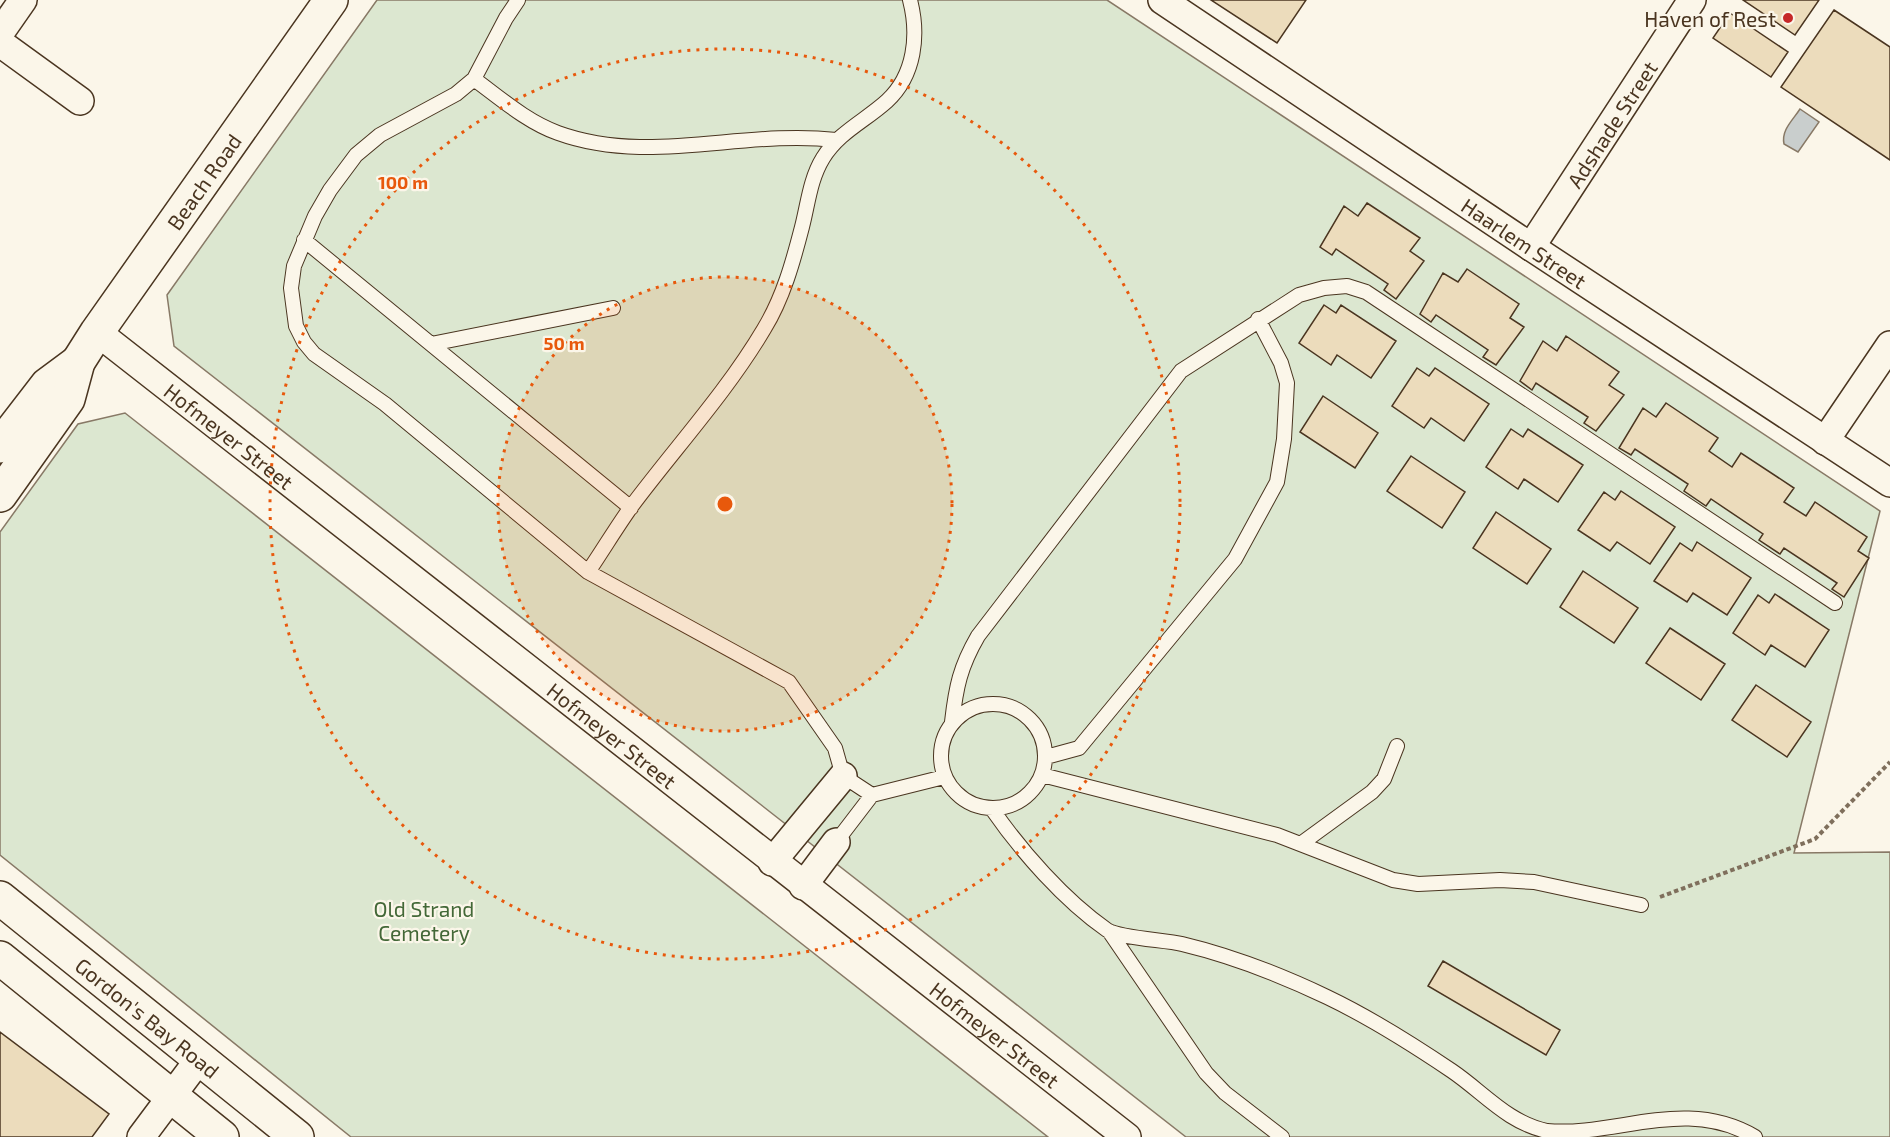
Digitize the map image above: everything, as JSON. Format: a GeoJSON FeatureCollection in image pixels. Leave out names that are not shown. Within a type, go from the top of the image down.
{"type":"FeatureCollection","features":[{"type":"Feature","properties":{"kind":"street"},"geometry":{"type":"LineString","coordinates":[[0,33],[23,0]]}},
{"type":"Feature","properties":{"kind":"street","name":"Beach Road"},"geometry":{"type":"LineString","coordinates":[[0,495],[68,399],[78,362],[97,332],[331,0]]}},
{"type":"Feature","properties":{"kind":"street","name":"Haarlem Street"},"geometry":{"type":"LineString","coordinates":[[1162,0],[1531,247],[1890,483]]}},
{"type":"Feature","properties":{"kind":"street","name":"Adshade Street"},"geometry":{"type":"LineString","coordinates":[[1531,247],[1692,0]]}},
{"type":"Feature","properties":{"kind":"street"},"geometry":{"type":"LineString","coordinates":[[0,43],[80,101]]}},
{"type":"Feature","properties":{"kind":"street","name":"Hofmeyer Street"},"geometry":{"type":"LineString","coordinates":[[97,332],[772,862],[1127,1137]]}},
{"type":"Feature","properties":{"kind":"street"},"geometry":{"type":"LineString","coordinates":[[1825,441],[1890,345]]}},
{"type":"Feature","properties":{"kind":"street","name":"Beach Road"},"geometry":{"type":"LineString","coordinates":[[0,446],[47,385],[78,362]]}},
{"type":"Feature","properties":{"kind":"street"},"geometry":{"type":"LineString","coordinates":[[772,862],[843,776]]}},
{"type":"Feature","properties":{"kind":"street"},"geometry":{"type":"LineString","coordinates":[[803,886],[837,842]]}},
{"type":"Feature","properties":{"kind":"street","name":"Gordon's Bay Road"},"geometry":{"type":"LineString","coordinates":[[0,898],[297,1137]]}},
{"type":"Feature","properties":{"kind":"street"},"geometry":{"type":"LineString","coordinates":[[0,958],[222,1137]]}},
{"type":"Feature","properties":{"kind":"street"},"geometry":{"type":"LineString","coordinates":[[141,1137],[200,1058]]}},
{"type":"Feature","properties":{"kind":"lane"},"geometry":{"type":"LineString","coordinates":[[518,0],[474,79],[456,94],[380,135],[356,155],[330,190],[304,240],[294,266],[291,288],[296,326],[304,342],[314,354],[385,404],[588,572],[789,682],[835,748],[843,776],[872,795]]}},
{"type":"Feature","properties":{"kind":"lane"},"geometry":{"type":"LineString","coordinates":[[588,572],[631,508],[714,402],[765,329],[783,293],[813,177],[836,140],[888,100],[901,82],[913,57],[916,23],[910,0]]}},
{"type":"Feature","properties":{"kind":"lane"},"geometry":{"type":"LineString","coordinates":[[474,79],[531,121],[558,133],[596,144],[644,148],[699,146],[800,136],[836,140]]}},
{"type":"Feature","properties":{"kind":"lane"},"geometry":{"type":"LineString","coordinates":[[304,240],[631,508]]}},
{"type":"Feature","properties":{"kind":"lane"},"geometry":{"type":"LineString","coordinates":[[952,722],[957,680],[964,658],[978,636],[1181,371],[1258,319],[1299,295],[1324,288],[1347,286],[1366,292],[1835,603]]}},
{"type":"Feature","properties":{"kind":"lane"},"geometry":{"type":"LineString","coordinates":[[431,344],[612,308]]}},
{"type":"Feature","properties":{"kind":"lane"},"geometry":{"type":"LineString","coordinates":[[1046,757],[1079,748],[1234,559],[1265,508],[1277,482],[1288,396],[1281,363],[1258,319]]}},
{"type":"Feature","properties":{"kind":"lane"},"geometry":{"type":"LineString","coordinates":[[984,704],[1002,704],[1020,710],[1034,722],[1043,738],[1046,757],[1042,775],[1030,793],[1012,805],[992,809],[972,805],[955,794],[944,777],[940,758],[942,739],[952,722],[966,710],[984,704]]}},
{"type":"Feature","properties":{"kind":"lane"},"geometry":{"type":"LineString","coordinates":[[1302,843],[1372,792],[1390,768],[1397,746]]}},
{"type":"Feature","properties":{"kind":"lane"},"geometry":{"type":"LineString","coordinates":[[1042,775],[1302,843],[1393,880],[1418,884],[1500,880],[1534,882],[1641,905]]}},
{"type":"Feature","properties":{"kind":"lane"},"geometry":{"type":"LineString","coordinates":[[837,842],[872,795],[944,777]]}},
{"type":"Feature","properties":{"kind":"lane"},"geometry":{"type":"LineString","coordinates":[[992,809],[1024,851],[1058,886],[1109,931],[1206,1073],[1225,1093],[1281,1137]]}},
{"type":"Feature","properties":{"kind":"lane"},"geometry":{"type":"LineString","coordinates":[[1109,931],[1182,944],[1273,974],[1328,997],[1380,1025],[1435,1060],[1524,1124],[1547,1131],[1582,1136],[1666,1120],[1714,1122],[1755,1137]]}},
{"type":"Feature","properties":{"kind":"path"},"geometry":{"type":"LineString","coordinates":[[1641,905],[1815,839],[1890,762]]}},
{"type":"Feature","properties":{"kind":"green space"},"geometry":{"type":"Polygon","coordinates":[[[377,0],[1107,0],[1880,511],[1794,853],[1890,852],[1890,1137],[1186,1137],[174,346],[167,295],[377,0]]]}},
{"type":"Feature","properties":{"kind":"green space","name":"Old Strand Cemetery"},"geometry":{"type":"Polygon","coordinates":[[[125,413],[1048,1137],[351,1137],[0,855],[0,532],[78,424],[125,413]]]}},
{"type":"Feature","properties":{"kind":"shaded area"},"geometry":{"type":"Polygon","coordinates":[[[1800,109],[1819,122],[1798,152],[1784,144],[1784,134],[1800,109]]]}},
{"type":"Feature","properties":{"kind":"building"},"geometry":{"type":"Polygon","coordinates":[[[1211,0],[1306,0],[1277,43],[1211,0]]]}},
{"type":"Feature","properties":{"kind":"building","name":"Haven of Rest"},"geometry":{"type":"Polygon","coordinates":[[[1743,0],[1819,0],[1795,35],[1743,0]]]}},
{"type":"Feature","properties":{"kind":"building"},"geometry":{"type":"Polygon","coordinates":[[[1834,10],[1890,47],[1890,160],[1781,87],[1834,10]]]}},
{"type":"Feature","properties":{"kind":"building"},"geometry":{"type":"Polygon","coordinates":[[[1730,13],[1788,52],[1771,77],[1713,38],[1730,13]]]}},
{"type":"Feature","properties":{"kind":"building"},"geometry":{"type":"Polygon","coordinates":[[[1367,203],[1420,238],[1410,251],[1424,261],[1396,299],[1384,290],[1388,284],[1336,249],[1332,255],[1320,247],[1344,206],[1358,216],[1367,203]]]}},
{"type":"Feature","properties":{"kind":"building"},"geometry":{"type":"Polygon","coordinates":[[[1467,269],[1519,304],[1510,318],[1524,327],[1496,365],[1483,357],[1488,350],[1436,315],[1431,322],[1420,314],[1443,273],[1458,282],[1467,269]]]}},
{"type":"Feature","properties":{"kind":"building"},"geometry":{"type":"Polygon","coordinates":[[[1324,305],[1336,313],[1341,305],[1396,341],[1371,378],[1337,355],[1331,365],[1299,343],[1324,305]]]}},
{"type":"Feature","properties":{"kind":"building"},"geometry":{"type":"Polygon","coordinates":[[[1566,336],[1619,372],[1609,385],[1624,395],[1596,431],[1584,423],[1588,417],[1536,383],[1532,390],[1520,381],[1543,341],[1557,351],[1566,336]]]}},
{"type":"Feature","properties":{"kind":"building"},"geometry":{"type":"Polygon","coordinates":[[[1417,368],[1429,376],[1435,368],[1489,404],[1464,441],[1431,418],[1424,428],[1392,406],[1417,368]]]}},
{"type":"Feature","properties":{"kind":"building"},"geometry":{"type":"Polygon","coordinates":[[[1323,396],[1378,433],[1355,468],[1300,432],[1323,396]]]}},
{"type":"Feature","properties":{"kind":"building"},"geometry":{"type":"Polygon","coordinates":[[[1666,403],[1718,438],[1709,451],[1732,467],[1741,453],[1794,488],[1784,502],[1806,516],[1815,502],[1867,537],[1858,551],[1869,558],[1844,597],[1832,589],[1837,583],[1784,548],[1780,554],[1759,540],[1763,534],[1711,499],[1706,506],[1684,491],[1688,484],[1635,449],[1631,455],[1619,448],[1643,408],[1656,417],[1666,403]]]}},
{"type":"Feature","properties":{"kind":"building"},"geometry":{"type":"Polygon","coordinates":[[[1511,429],[1523,437],[1528,429],[1583,465],[1558,502],[1524,479],[1518,489],[1486,467],[1511,429]]]}},
{"type":"Feature","properties":{"kind":"building"},"geometry":{"type":"Polygon","coordinates":[[[1411,456],[1465,492],[1442,528],[1387,491],[1411,456]]]}},
{"type":"Feature","properties":{"kind":"building"},"geometry":{"type":"Polygon","coordinates":[[[1621,491],[1675,527],[1650,564],[1617,542],[1610,551],[1578,530],[1604,492],[1615,500],[1621,491]]]}},
{"type":"Feature","properties":{"kind":"building"},"geometry":{"type":"Polygon","coordinates":[[[1496,512],[1551,549],[1527,584],[1473,548],[1496,512]]]}},
{"type":"Feature","properties":{"kind":"building"},"geometry":{"type":"Polygon","coordinates":[[[1697,542],[1751,578],[1727,615],[1693,593],[1687,602],[1654,581],[1680,543],[1692,551],[1697,542]]]}},
{"type":"Feature","properties":{"kind":"building"},"geometry":{"type":"Polygon","coordinates":[[[1583,571],[1638,608],[1614,643],[1560,607],[1583,571]]]}},
{"type":"Feature","properties":{"kind":"building"},"geometry":{"type":"Polygon","coordinates":[[[1775,594],[1829,630],[1805,667],[1771,645],[1765,655],[1733,633],[1758,595],[1769,603],[1775,594]]]}},
{"type":"Feature","properties":{"kind":"building"},"geometry":{"type":"Polygon","coordinates":[[[1670,628],[1725,664],[1701,700],[1646,663],[1670,628]]]}},
{"type":"Feature","properties":{"kind":"building"},"geometry":{"type":"Polygon","coordinates":[[[1756,685],[1811,722],[1787,757],[1732,720],[1756,685]]]}},
{"type":"Feature","properties":{"kind":"building"},"geometry":{"type":"Polygon","coordinates":[[[1443,961],[1560,1030],[1546,1055],[1428,986],[1443,961]]]}},
{"type":"Feature","properties":{"kind":"building"},"geometry":{"type":"Polygon","coordinates":[[[0,1032],[109,1114],[92,1137],[0,1137],[0,1032]]]}},
{"type":"Feature","properties":{"kind":"place","name":"Haven of Rest"},"geometry":{"type":"Point","coordinates":[1788,18]}}]}
